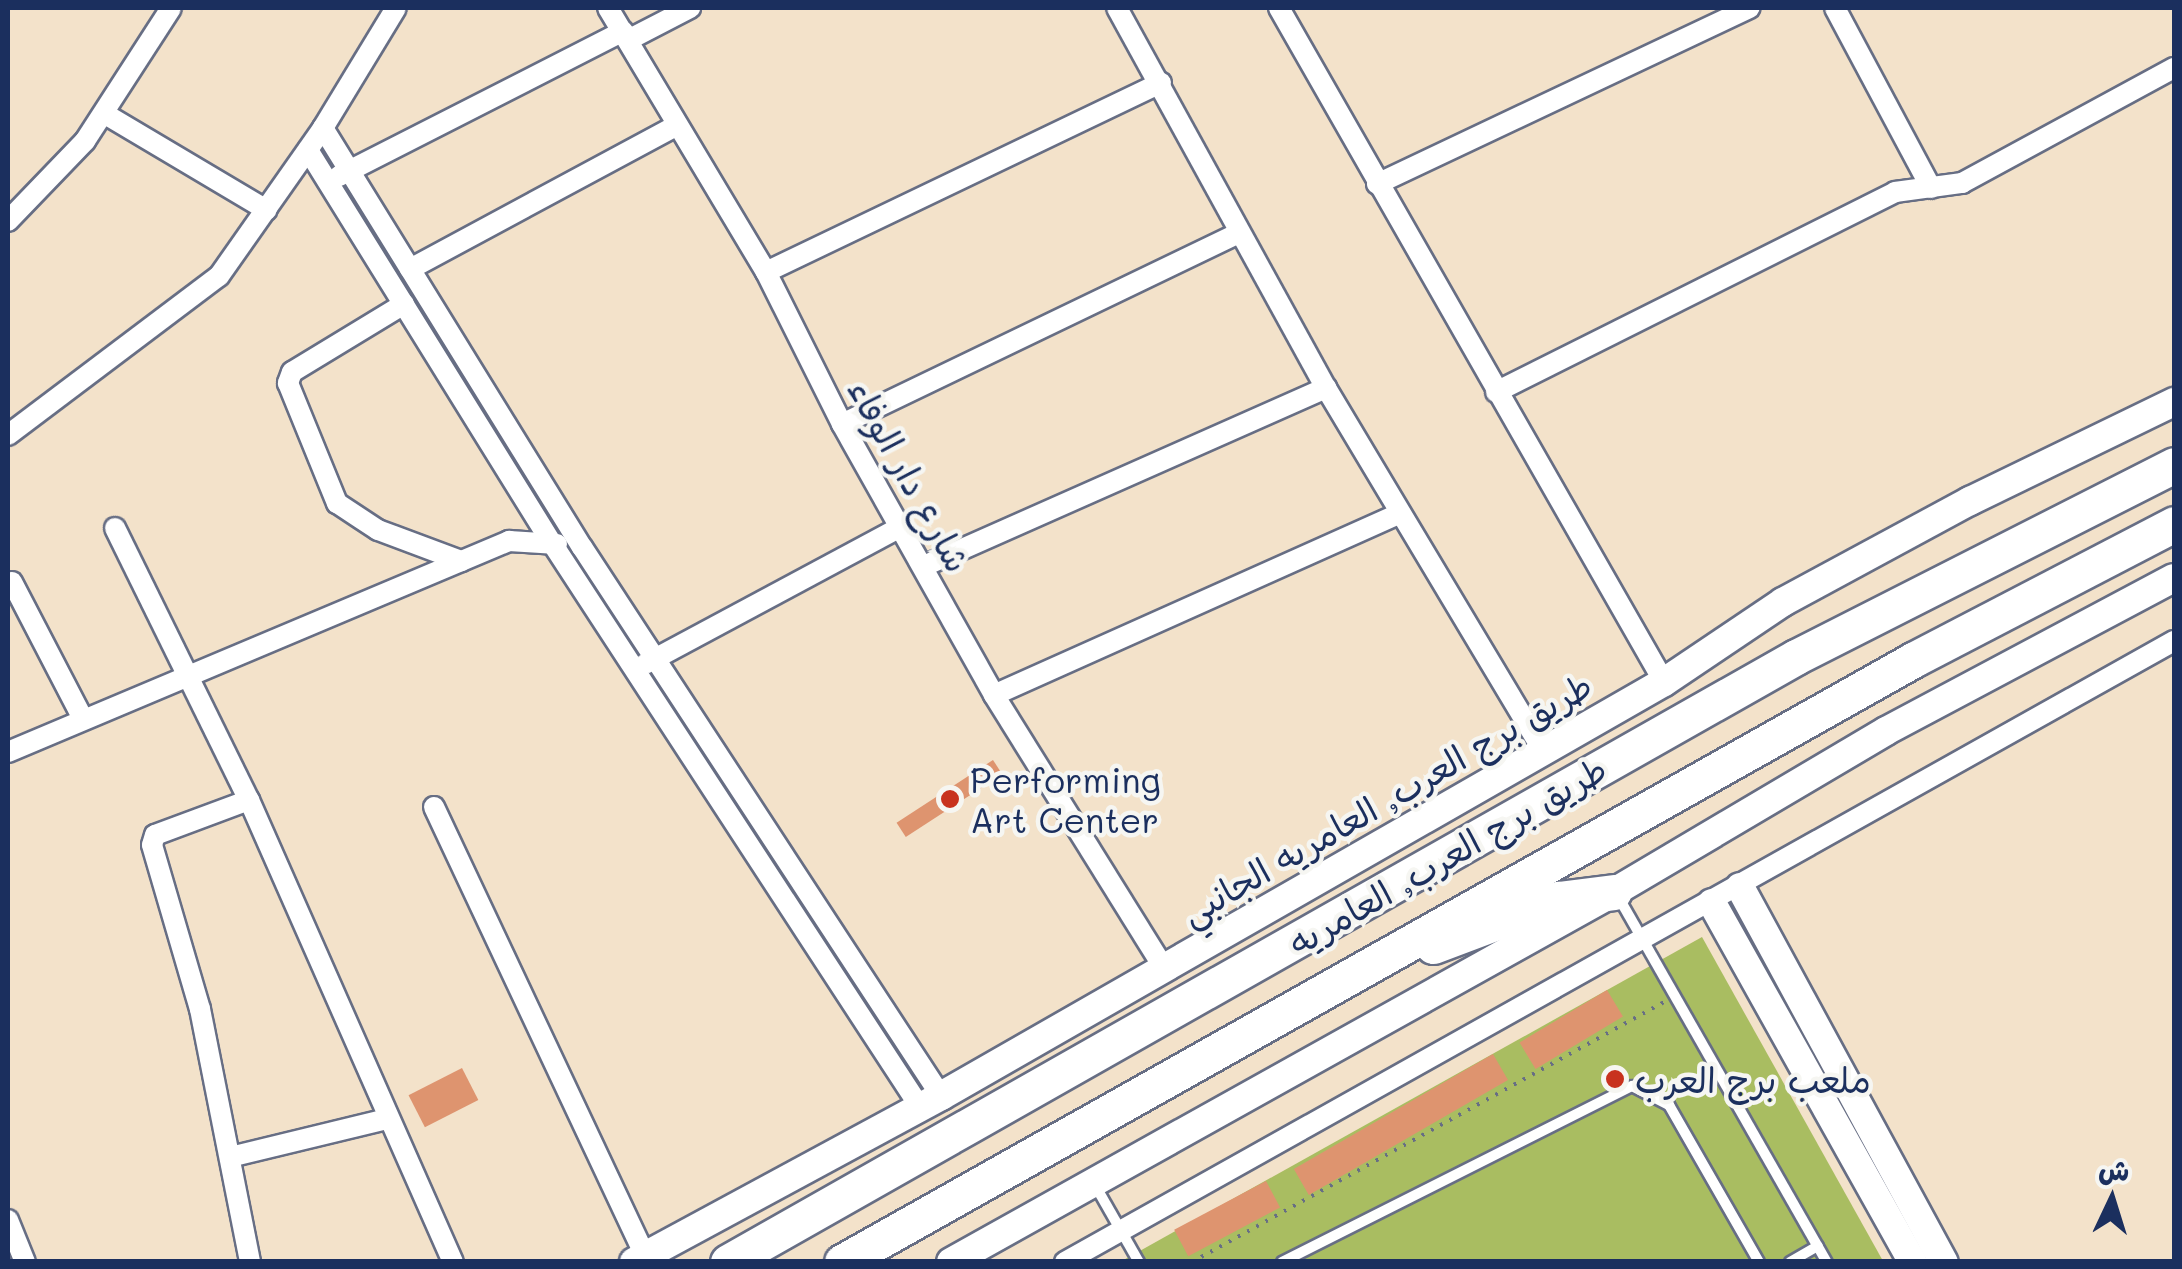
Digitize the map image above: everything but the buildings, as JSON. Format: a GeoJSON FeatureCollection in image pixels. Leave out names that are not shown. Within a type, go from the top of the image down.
{"type":"FeatureCollection","features":[{"type":"Feature","properties":{"kind":"highway","name":"طريق برج العرب, العامريه"},"geometry":{"type":"LineString","coordinates":[[728,1262],[1796,657],[2174,464]]}},
{"type":"Feature","properties":{"kind":"highway","name":"طريق برج العرب, العامريه"},"geometry":{"type":"LineString","coordinates":[[842,1262],[1364,965],[1913,660],[2174,524]]}},
{"type":"Feature","properties":{"kind":"highway"},"geometry":{"type":"LineString","coordinates":[[1364,965],[1448,942],[1558,899],[1614,892]]}},
{"type":"Feature","properties":{"kind":"street"},"geometry":{"type":"LineString","coordinates":[[8,221],[105,114],[171,8]]}},
{"type":"Feature","properties":{"kind":"street"},"geometry":{"type":"LineString","coordinates":[[8,436],[199,294],[242,250],[324,128],[396,8]]}},
{"type":"Feature","properties":{"kind":"street","name":"شارع دار الوفاء"},"geometry":{"type":"LineString","coordinates":[[608,8],[766,272],[842,424],[994,695],[1164,968]]}},
{"type":"Feature","properties":{"kind":"street"},"geometry":{"type":"LineString","coordinates":[[329,182],[625,35],[690,8]]}},
{"type":"Feature","properties":{"kind":"street"},"geometry":{"type":"LineString","coordinates":[[1117,8],[1326,388],[1543,750]]}},
{"type":"Feature","properties":{"kind":"street"},"geometry":{"type":"LineString","coordinates":[[1278,8],[1664,682]]}},
{"type":"Feature","properties":{"kind":"street"},"geometry":{"type":"LineString","coordinates":[[1377,184],[1750,8]]}},
{"type":"Feature","properties":{"kind":"street"},"geometry":{"type":"LineString","coordinates":[[1835,8],[1931,188]]}},
{"type":"Feature","properties":{"kind":"street"},"geometry":{"type":"LineString","coordinates":[[1496,392],[1895,192],[1962,183],[2174,68]]}},
{"type":"Feature","properties":{"kind":"street"},"geometry":{"type":"LineString","coordinates":[[766,272],[1161,83]]}},
{"type":"Feature","properties":{"kind":"street"},"geometry":{"type":"LineString","coordinates":[[105,114],[267,210]]}},
{"type":"Feature","properties":{"kind":"street"},"geometry":{"type":"LineString","coordinates":[[410,269],[676,126]]}},
{"type":"Feature","properties":{"kind":"street"},"geometry":{"type":"LineString","coordinates":[[324,128],[582,547],[844,947],[931,1102]]}},
{"type":"Feature","properties":{"kind":"street"},"geometry":{"type":"LineString","coordinates":[[308,150],[552,543],[825,961],[931,1102]]}},
{"type":"Feature","properties":{"kind":"street"},"geometry":{"type":"LineString","coordinates":[[842,424],[1239,233]]}},
{"type":"Feature","properties":{"kind":"street"},"geometry":{"type":"LineString","coordinates":[[404,304],[292,372],[288,383],[337,503],[378,530],[461,561]]}},
{"type":"Feature","properties":{"kind":"street"},"geometry":{"type":"LineString","coordinates":[[924,566],[1326,388]]}},
{"type":"Feature","properties":{"kind":"street","name":"طريق برج العرب, العامريه الجانبي"},"geometry":{"type":"LineString","coordinates":[[639,1258],[931,1102],[1664,682],[1783,602],[1986,493],[2174,402]]}},
{"type":"Feature","properties":{"kind":"street"},"geometry":{"type":"LineString","coordinates":[[994,695],[1399,514]]}},
{"type":"Feature","properties":{"kind":"street"},"geometry":{"type":"LineString","coordinates":[[635,670],[901,527]]}},
{"type":"Feature","properties":{"kind":"street"},"geometry":{"type":"LineString","coordinates":[[115,528],[189,671],[249,800],[453,1262]]}},
{"type":"Feature","properties":{"kind":"street"},"geometry":{"type":"LineString","coordinates":[[8,752],[189,671],[509,541],[582,547]]}},
{"type":"Feature","properties":{"kind":"street"},"geometry":{"type":"LineString","coordinates":[[951,1262],[1614,892],[1886,731],[2174,578]]}},
{"type":"Feature","properties":{"kind":"street"},"geometry":{"type":"LineString","coordinates":[[12,582],[83,719]]}},
{"type":"Feature","properties":{"kind":"street"},"geometry":{"type":"LineString","coordinates":[[1065,1262],[2174,641]]}},
{"type":"Feature","properties":{"kind":"street"},"geometry":{"type":"LineString","coordinates":[[249,800],[152,839],[200,1009],[250,1262]]}},
{"type":"Feature","properties":{"kind":"street"},"geometry":{"type":"LineString","coordinates":[[434,806],[639,1258]]}},
{"type":"Feature","properties":{"kind":"street"},"geometry":{"type":"LineString","coordinates":[[1740,887],[1944,1262]]}},
{"type":"Feature","properties":{"kind":"street"},"geometry":{"type":"LineString","coordinates":[[1712,902],[1913,1262]]}},
{"type":"Feature","properties":{"kind":"street"},"geometry":{"type":"LineString","coordinates":[[825,961],[844,947]]}},
{"type":"Feature","properties":{"kind":"street"},"geometry":{"type":"LineString","coordinates":[[230,1157],[388,1119]]}},
{"type":"Feature","properties":{"kind":"street"},"geometry":{"type":"LineString","coordinates":[[8,1220],[25,1261]]}},
{"type":"Feature","properties":{"kind":"lane"},"geometry":{"type":"LineString","coordinates":[[1614,892],[1827,1262]]}},
{"type":"Feature","properties":{"kind":"lane"},"geometry":{"type":"LineString","coordinates":[[1282,1262],[1632,1086],[1668,1105],[1759,1262]]}},
{"type":"Feature","properties":{"kind":"lane"},"geometry":{"type":"LineString","coordinates":[[1095,1185],[1139,1262]]}},
{"type":"Feature","properties":{"kind":"lane"},"geometry":{"type":"LineString","coordinates":[[1790,1262],[1818,1246]]}},
{"type":"Feature","properties":{"kind":"path"},"geometry":{"type":"LineString","coordinates":[[1192,1262],[1676,995]]}},
{"type":"Feature","properties":{"kind":"green space","name":"ملعب برج العرب"},"geometry":{"type":"Polygon","coordinates":[[[1702,937],[1883,1261],[1120,1262],[1702,937]]]}},
{"type":"Feature","properties":{"kind":"place","name":"Performing Art Center"},"geometry":{"type":"Point","coordinates":[950,799]}},
{"type":"Feature","properties":{"kind":"place","name":"ملعب برج العرب"},"geometry":{"type":"Point","coordinates":[1615,1079]}}]}
